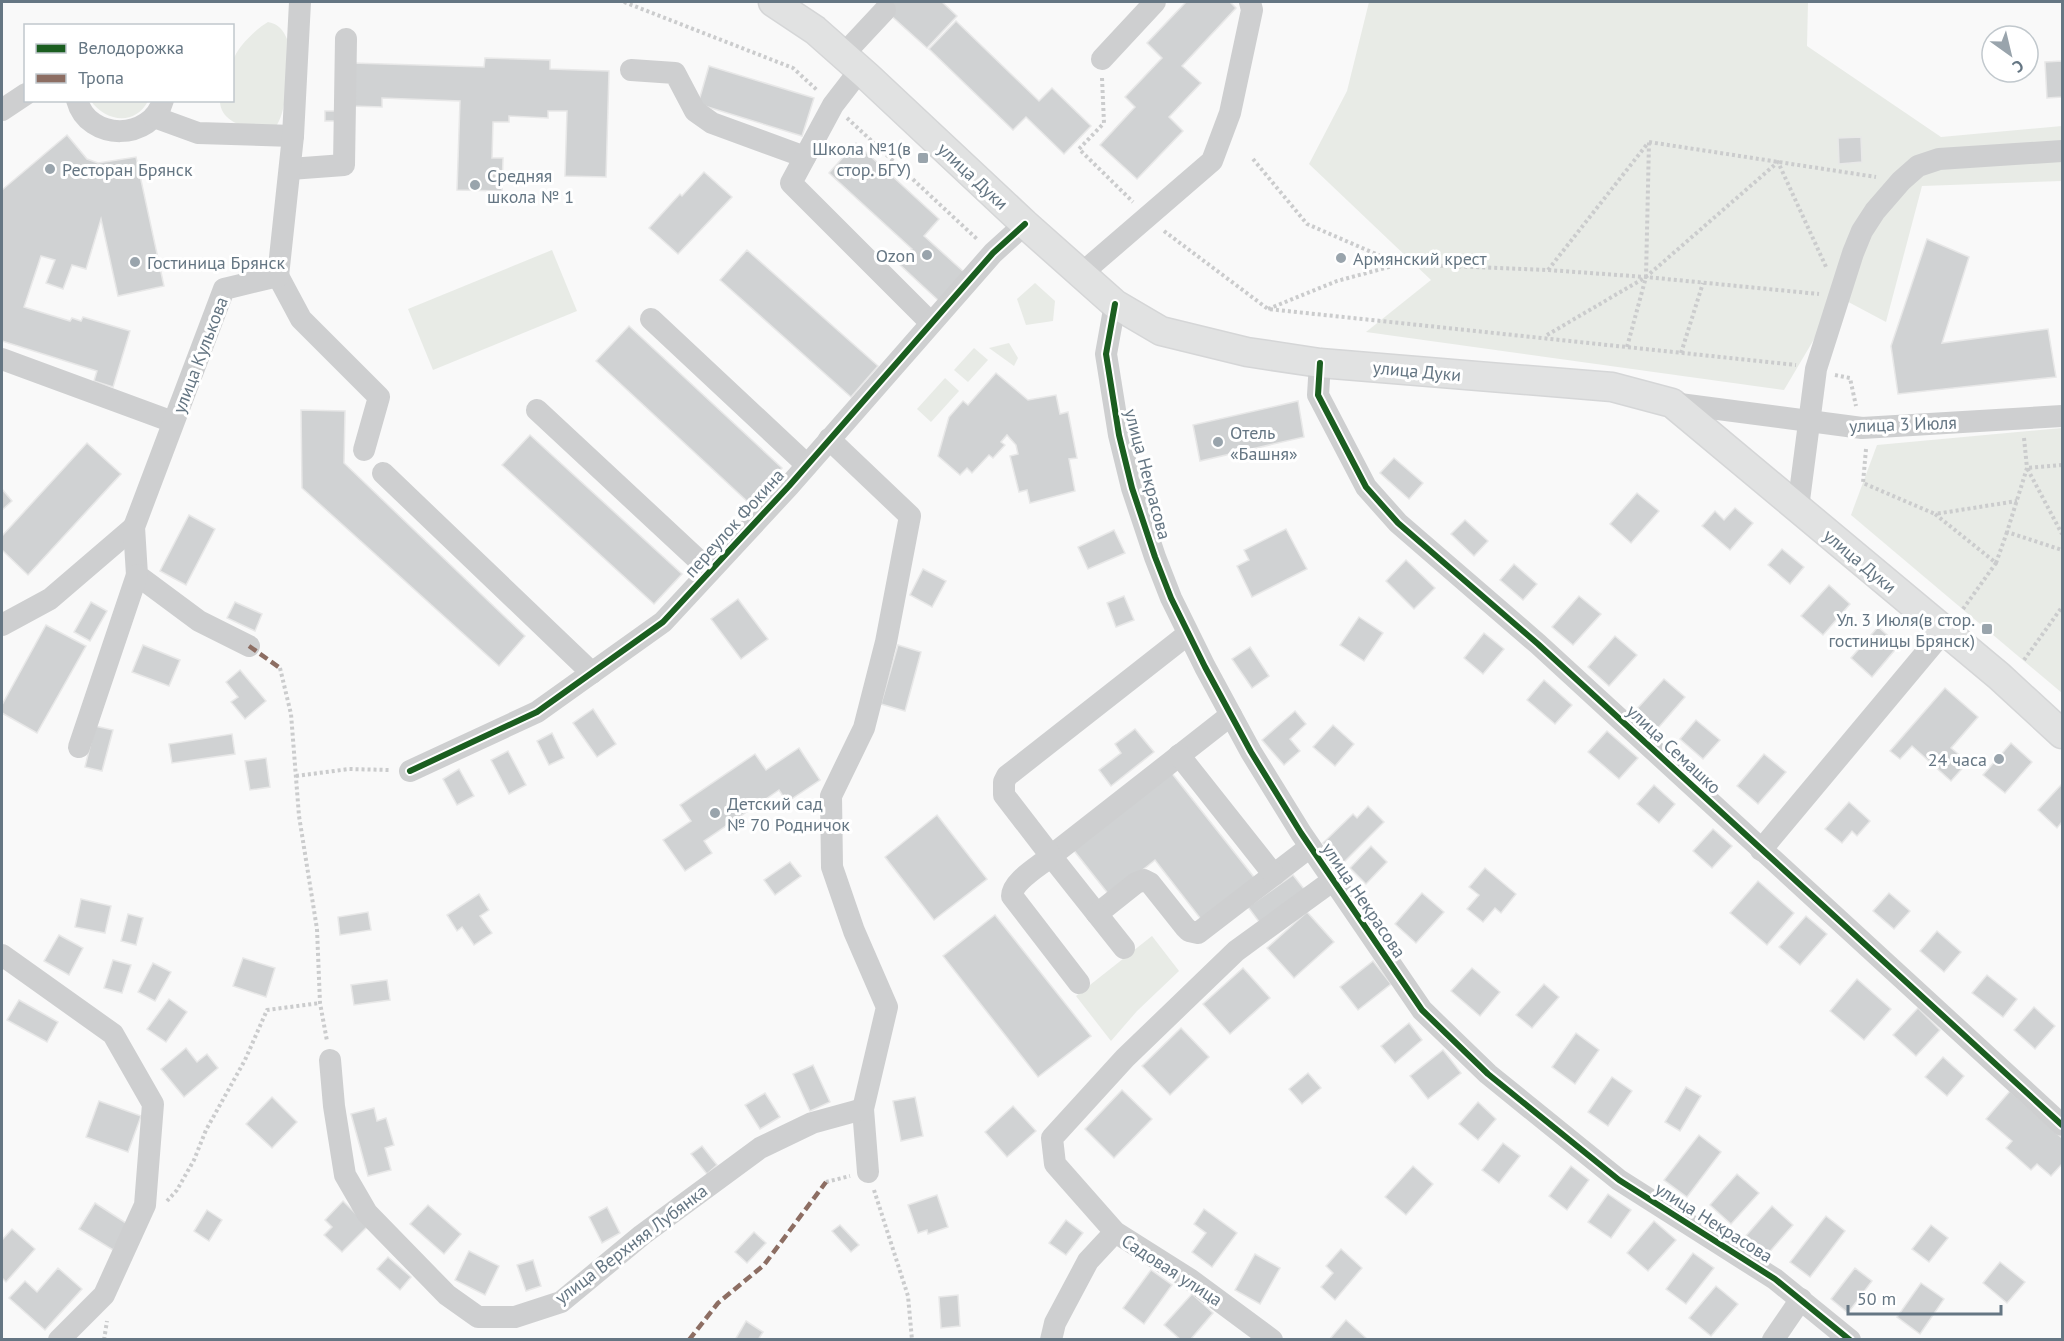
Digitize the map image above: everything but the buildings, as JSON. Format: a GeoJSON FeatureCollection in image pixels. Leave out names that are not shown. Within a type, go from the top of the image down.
{"type":"FeatureCollection","features":[{"type":"Feature","properties":{"kind":"main road","name":"улица Дуки"},"geometry":{"type":"LineString","coordinates":[[773,2],[815,30],[1115,304],[1161,331],[1247,352],[1320,363],[1612,387],[1672,403],[1999,676],[2062,734]]}},
{"type":"Feature","properties":{"kind":"street"},"geometry":{"type":"LineString","coordinates":[[300,2],[293,136],[278,276],[301,319],[379,397],[364,450]]}},
{"type":"Feature","properties":{"kind":"street"},"geometry":{"type":"LineString","coordinates":[[1102,59],[1155,2]]}},
{"type":"Feature","properties":{"kind":"street"},"geometry":{"type":"LineString","coordinates":[[1081,273],[1212,161],[1230,113],[1252,10],[1250,2]]}},
{"type":"Feature","properties":{"kind":"street"},"geometry":{"type":"LineString","coordinates":[[885,10],[851,63],[833,105],[791,183],[931,323]]}},
{"type":"Feature","properties":{"kind":"street"},"geometry":{"type":"LineString","coordinates":[[290,169],[344,165],[346,39]]}},
{"type":"Feature","properties":{"kind":"street"},"geometry":{"type":"LineString","coordinates":[[631,70],[675,73],[695,111],[712,123],[805,157]]}},
{"type":"Feature","properties":{"kind":"street"},"geometry":{"type":"LineString","coordinates":[[2,110],[24,95]]}},
{"type":"Feature","properties":{"kind":"street"},"geometry":{"type":"LineString","coordinates":[[78,102],[87,118],[99,127],[113,132],[128,132],[142,127],[159,109],[198,133],[293,136]]}},
{"type":"Feature","properties":{"kind":"street"},"geometry":{"type":"LineString","coordinates":[[1798,508],[1816,369],[1862,231],[1875,211],[1901,181],[1918,166],[1939,159],[2062,151]]}},
{"type":"Feature","properties":{"kind":"street","name":"переулок Фокина"},"geometry":{"type":"LineString","coordinates":[[410,771],[537,712],[663,622],[807,465],[993,253],[1025,224]]}},
{"type":"Feature","properties":{"kind":"street","name":"улица Кулькова"},"geometry":{"type":"LineString","coordinates":[[135,527],[224,289],[278,276]]}},
{"type":"Feature","properties":{"kind":"street","name":"улица Некрасова"},"geometry":{"type":"LineString","coordinates":[[1115,304],[1106,354],[1119,435],[1132,488],[1155,557],[1188,634],[1231,715],[1310,847],[1422,1010],[1488,1074],[1619,1180],[1775,1279],[1850,1340]]}},
{"type":"Feature","properties":{"kind":"street"},"geometry":{"type":"LineString","coordinates":[[651,319],[807,465]]}},
{"type":"Feature","properties":{"kind":"street"},"geometry":{"type":"LineString","coordinates":[[2,359],[173,422]]}},
{"type":"Feature","properties":{"kind":"street","name":"улица Семашко"},"geometry":{"type":"LineString","coordinates":[[1320,363],[1318,395],[1366,487],[1398,523],[1538,644],[2062,1125]]}},
{"type":"Feature","properties":{"kind":"street","name":"улица 3 Июля"},"geometry":{"type":"LineString","coordinates":[[1672,403],[1862,428],[2062,416]]}},
{"type":"Feature","properties":{"kind":"street"},"geometry":{"type":"LineString","coordinates":[[537,410],[710,572]]}},
{"type":"Feature","properties":{"kind":"street"},"geometry":{"type":"LineString","coordinates":[[830,439],[910,516],[886,642],[864,728],[831,796],[832,867],[854,931],[887,1007],[863,1109],[868,1172]]}},
{"type":"Feature","properties":{"kind":"street"},"geometry":{"type":"LineString","coordinates":[[382,473],[592,673]]}},
{"type":"Feature","properties":{"kind":"street"},"geometry":{"type":"LineString","coordinates":[[79,747],[137,575],[135,527]]}},
{"type":"Feature","properties":{"kind":"street"},"geometry":{"type":"LineString","coordinates":[[2,624],[50,599],[135,527]]}},
{"type":"Feature","properties":{"kind":"street"},"geometry":{"type":"LineString","coordinates":[[137,575],[199,621],[249,646]]}},
{"type":"Feature","properties":{"kind":"street"},"geometry":{"type":"LineString","coordinates":[[1761,850],[1944,631]]}},
{"type":"Feature","properties":{"kind":"street"},"geometry":{"type":"LineString","coordinates":[[1124,948],[1004,795],[1004,782],[1007,776],[1188,634]]}},
{"type":"Feature","properties":{"kind":"street"},"geometry":{"type":"LineString","coordinates":[[1079,983],[1012,896],[1012,891],[1016,884],[1231,715]]}},
{"type":"Feature","properties":{"kind":"street"},"geometry":{"type":"LineString","coordinates":[[1179,755],[1274,875]]}},
{"type":"Feature","properties":{"kind":"street"},"geometry":{"type":"LineString","coordinates":[[1096,914],[1144,880],[1150,883],[1189,931],[1198,933],[1310,847]]}},
{"type":"Feature","properties":{"kind":"street","name":"Садовая улица"},"geometry":{"type":"LineString","coordinates":[[1272,1340],[1191,1280],[1115,1232],[1055,1164],[1052,1138],[1125,1058],[1236,951],[1332,881]]}},
{"type":"Feature","properties":{"kind":"street"},"geometry":{"type":"LineString","coordinates":[[2,956],[113,1034],[153,1104],[145,1205],[104,1295],[59,1340]]}},
{"type":"Feature","properties":{"kind":"street","name":"улица Верхняя Лубянка"},"geometry":{"type":"LineString","coordinates":[[330,1060],[334,1106],[345,1175],[367,1213],[447,1295],[478,1317],[515,1317],[561,1302],[642,1235],[760,1148],[812,1123],[863,1109]]}},
{"type":"Feature","properties":{"kind":"street"},"geometry":{"type":"LineString","coordinates":[[1051,1340],[1055,1323],[1088,1261],[1115,1232]]}},
{"type":"Feature","properties":{"kind":"street"},"geometry":{"type":"LineString","coordinates":[[1773,1340],[1801,1299]]}},
{"type":"Feature","properties":{"kind":"path"},"geometry":{"type":"LineString","coordinates":[[1102,59],[1104,123],[1079,149],[1162,230],[1268,309],[1802,365]]}},
{"type":"Feature","properties":{"kind":"path"},"geometry":{"type":"LineString","coordinates":[[1649,142],[1901,181]]}},
{"type":"Feature","properties":{"kind":"path"},"geometry":{"type":"LineString","coordinates":[[1548,270],[1649,142]]}},
{"type":"Feature","properties":{"kind":"path"},"geometry":{"type":"LineString","coordinates":[[1627,347],[1646,277],[1649,142]]}},
{"type":"Feature","properties":{"kind":"path"},"geometry":{"type":"LineString","coordinates":[[1253,159],[1307,224],[1400,264]]}},
{"type":"Feature","properties":{"kind":"path"},"geometry":{"type":"LineString","coordinates":[[1268,309],[1337,281],[1400,264],[1548,270],[1646,277],[1839,296],[1778,162]]}},
{"type":"Feature","properties":{"kind":"path"},"geometry":{"type":"LineString","coordinates":[[1547,335],[1646,277],[1778,162]]}},
{"type":"Feature","properties":{"kind":"path"},"geometry":{"type":"LineString","coordinates":[[1682,352],[1703,283]]}},
{"type":"Feature","properties":{"kind":"path"},"geometry":{"type":"LineString","coordinates":[[1963,609],[1996,563],[2007,532],[2027,468],[2024,432]]}},
{"type":"Feature","properties":{"kind":"path"},"geometry":{"type":"LineString","coordinates":[[1866,447],[1863,483],[1935,514],[1996,563]]}},
{"type":"Feature","properties":{"kind":"path"},"geometry":{"type":"LineString","coordinates":[[2027,468],[2062,465]]}},
{"type":"Feature","properties":{"kind":"path"},"geometry":{"type":"LineString","coordinates":[[2027,468],[2062,534]]}},
{"type":"Feature","properties":{"kind":"path"},"geometry":{"type":"LineString","coordinates":[[1935,514],[2017,501]]}},
{"type":"Feature","properties":{"kind":"path"},"geometry":{"type":"LineString","coordinates":[[2007,532],[2062,550]]}},
{"type":"Feature","properties":{"kind":"path"},"geometry":{"type":"LineString","coordinates":[[2024,660],[2062,607]]}},
{"type":"Feature","properties":{"kind":"path"},"geometry":{"type":"LineString","coordinates":[[280,668],[291,714],[299,816],[317,929],[320,1003],[330,1060]]}},
{"type":"Feature","properties":{"kind":"path"},"geometry":{"type":"LineString","coordinates":[[296,776],[349,769],[410,771]]}},
{"type":"Feature","properties":{"kind":"path"},"geometry":{"type":"LineString","coordinates":[[162,1206],[177,1190],[194,1160],[206,1130],[245,1060],[267,1010],[320,1003]]}},
{"type":"Feature","properties":{"kind":"path"},"geometry":{"type":"LineString","coordinates":[[868,1172],[908,1296],[912,1340]]}},
{"type":"Feature","properties":{"kind":"shaded area"},"geometry":{"type":"Polygon","coordinates":[[[1369,2],[1808,2],[1807,46],[1941,137],[2062,126],[2062,181],[1922,186],[1886,322],[1839,297],[1784,390],[1366,332],[1431,280],[1309,164],[1347,91],[1369,2]]]}},
{"type":"Feature","properties":{"kind":"shaded area"},"geometry":{"type":"Polygon","coordinates":[[[268,22],[275,24],[287,39],[285,98],[280,119],[275,128],[258,129],[240,125],[226,116],[220,102],[234,102],[235,56],[242,45],[268,22]]]}},
{"type":"Feature","properties":{"kind":"shaded area"},"geometry":{"type":"Polygon","coordinates":[[[92,102],[147,102],[136,114],[128,118],[112,117],[92,102]]]}},
{"type":"Feature","properties":{"kind":"shaded area"},"geometry":{"type":"Polygon","coordinates":[[[552,250],[577,311],[433,370],[408,309],[552,250]]]}},
{"type":"Feature","properties":{"kind":"shaded area"},"geometry":{"type":"Polygon","coordinates":[[[1035,283],[1055,301],[1053,321],[1026,325],[1017,299],[1035,283]]]}},
{"type":"Feature","properties":{"kind":"shaded area"},"geometry":{"type":"Polygon","coordinates":[[[1009,343],[1018,358],[1014,366],[989,348],[1009,343]]]}},
{"type":"Feature","properties":{"kind":"shaded area"},"geometry":{"type":"Polygon","coordinates":[[[974,348],[988,360],[968,382],[954,370],[974,348]]]}},
{"type":"Feature","properties":{"kind":"shaded area"},"geometry":{"type":"Polygon","coordinates":[[[945,378],[959,391],[931,422],[917,409],[945,378]]]}},
{"type":"Feature","properties":{"kind":"shaded area"},"geometry":{"type":"Polygon","coordinates":[[[2062,428],[2062,693],[1851,515],[1877,445],[2062,428]]]}},
{"type":"Feature","properties":{"kind":"shaded area"},"geometry":{"type":"Polygon","coordinates":[[[1152,936],[1179,971],[1137,1011],[1111,1041],[1076,996],[1152,936]]]}},
{"type":"Feature","properties":{"kind":"marked path"},"geometry":{"type":"LineString","coordinates":[[249,646],[280,668]]}},
{"type":"Feature","properties":{"kind":"marked path"},"geometry":{"type":"LineString","coordinates":[[689,1340],[718,1303],[764,1265],[826,1182]]}},
{"type":"Feature","properties":{"kind":"cycle path"},"geometry":{"type":"LineString","coordinates":[[410,771],[537,712],[663,622],[789,486],[993,253],[1025,224]]}},
{"type":"Feature","properties":{"kind":"cycle path"},"geometry":{"type":"LineString","coordinates":[[1115,304],[1106,354],[1119,435],[1132,488],[1171,598],[1251,752],[1301,833],[1422,1010],[1488,1074],[1619,1180],[1775,1279],[1850,1340]]}},
{"type":"Feature","properties":{"kind":"cycle path"},"geometry":{"type":"LineString","coordinates":[[1320,363],[1318,395],[1366,487],[1398,523],[1538,644],[2062,1125]]}},
{"type":"Feature","properties":{"kind":"place","name":"Школа №1(в стор. БГУ)"},"geometry":{"type":"Point","coordinates":[923,158]}},
{"type":"Feature","properties":{"kind":"place","name":"Ресторан Брянск"},"geometry":{"type":"Point","coordinates":[50,169]}},
{"type":"Feature","properties":{"kind":"place","name":"Средняя школа № 1"},"geometry":{"type":"Point","coordinates":[475,185]}},
{"type":"Feature","properties":{"kind":"place","name":"Ozon"},"geometry":{"type":"Point","coordinates":[927,255]}},
{"type":"Feature","properties":{"kind":"place","name":"Армянский крест"},"geometry":{"type":"Point","coordinates":[1341,258]}},
{"type":"Feature","properties":{"kind":"place","name":"Гостиница Брянск"},"geometry":{"type":"Point","coordinates":[135,262]}},
{"type":"Feature","properties":{"kind":"place","name":"Отель «Башня»"},"geometry":{"type":"Point","coordinates":[1218,442]}},
{"type":"Feature","properties":{"kind":"place","name":"Ул. 3 Июля(в стор. гостиницы Брянск)"},"geometry":{"type":"Point","coordinates":[1987,629]}},
{"type":"Feature","properties":{"kind":"place","name":"24 часа"},"geometry":{"type":"Point","coordinates":[1999,759]}},
{"type":"Feature","properties":{"kind":"place","name":"Детский сад № 70 Родничок"},"geometry":{"type":"Point","coordinates":[715,813]}}]}
